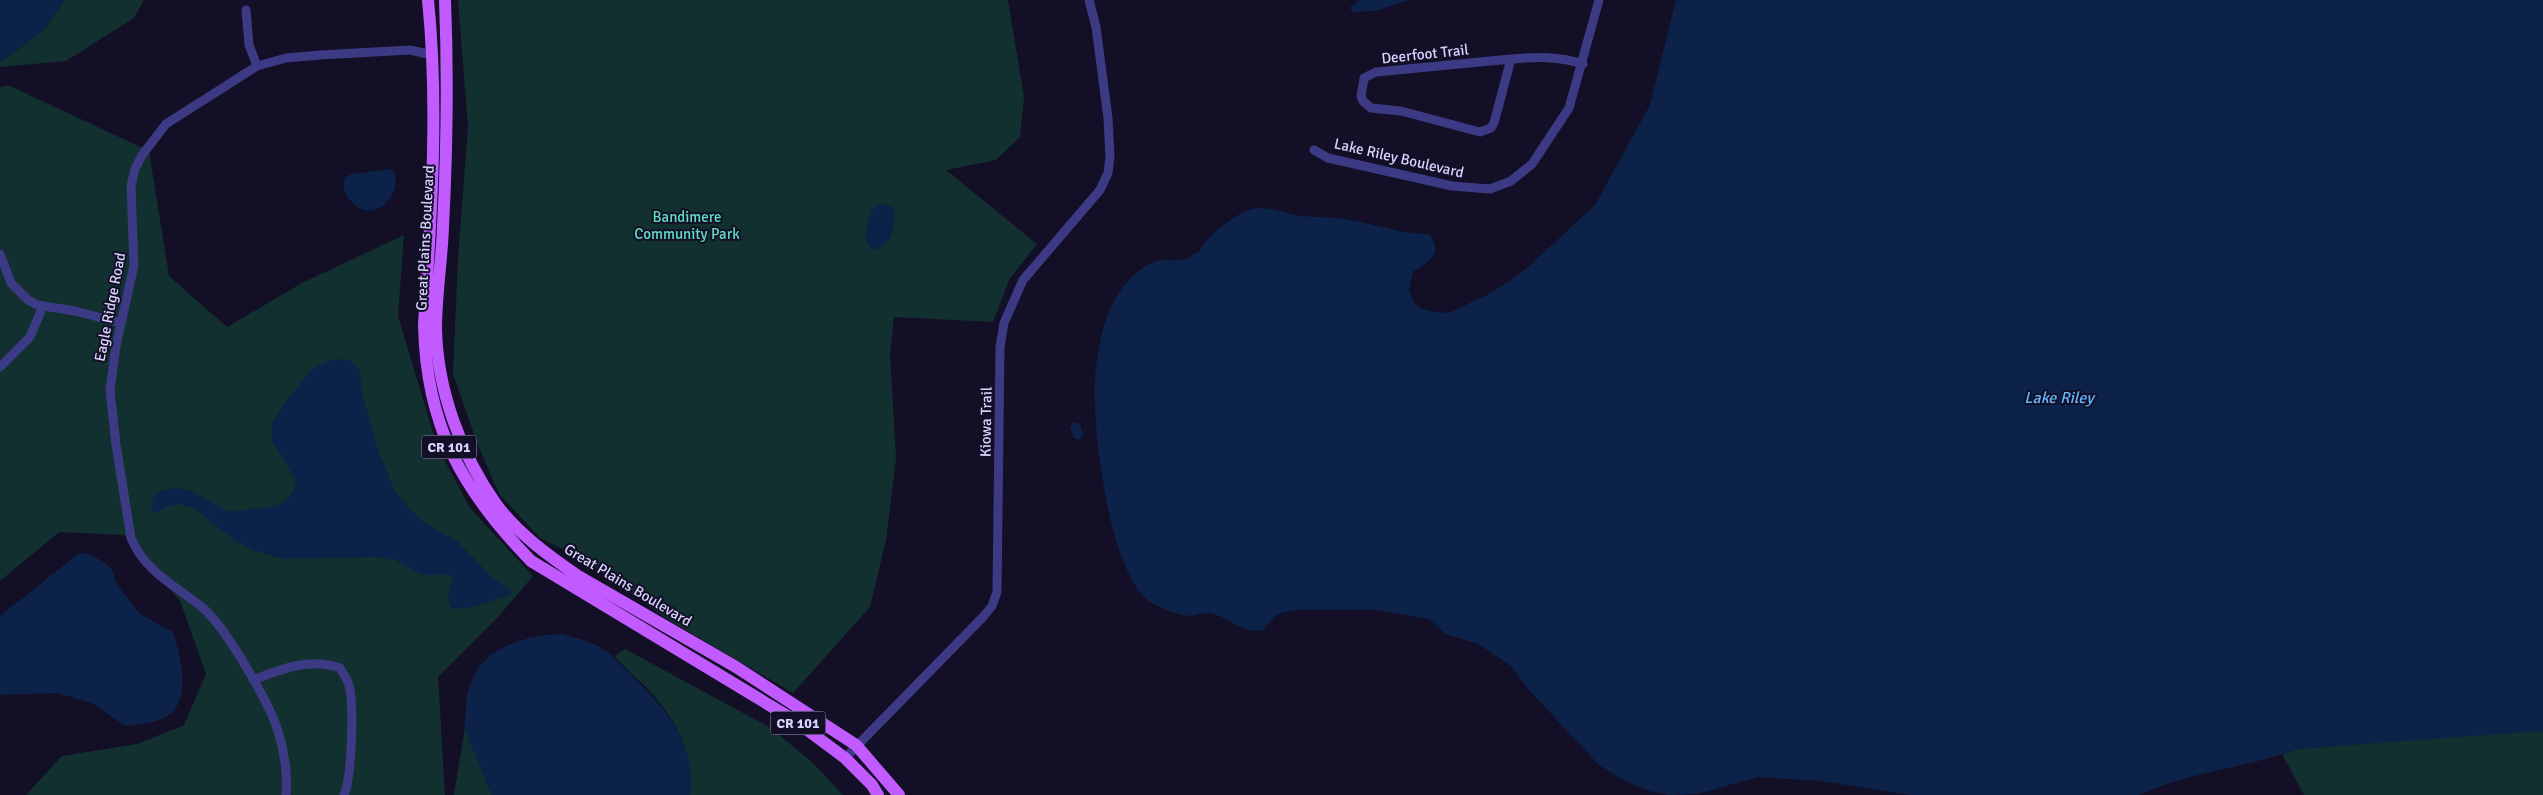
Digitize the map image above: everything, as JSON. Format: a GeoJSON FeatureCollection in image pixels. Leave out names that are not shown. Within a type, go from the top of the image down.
{"type":"FeatureCollection","features":[{"type":"Feature","properties":{"kind":"main road","name":"Great Plains Boulevard"},"geometry":{"type":"LineString","coordinates":[[428,0],[432,55],[433,131],[424,325],[425,356],[431,396],[452,455],[473,494],[498,527],[531,561],[588,598],[749,691],[845,758],[872,785],[878,795]]}},
{"type":"Feature","properties":{"kind":"main road","name":"Great Plains Boulevard"},"geometry":{"type":"LineString","coordinates":[[446,0],[447,130],[444,226],[436,329],[442,377],[450,410],[471,464],[497,505],[526,536],[555,561],[736,667],[856,745],[899,795]]}},
{"type":"Feature","properties":{"kind":"street","name":"Kiowa Trail"},"geometry":{"type":"LineString","coordinates":[[845,758],[948,655],[992,606],[999,580],[1000,347],[1004,323],[1023,280],[1100,190],[1108,173],[1110,156],[1108,118],[1099,62],[1096,27],[1089,0]]}},
{"type":"Feature","properties":{"kind":"street","name":"Lake Riley Boulevard"},"geometry":{"type":"LineString","coordinates":[[1314,150],[1328,158],[1442,184],[1490,189],[1511,181],[1532,164],[1569,108],[1583,64],[1599,0]]}},
{"type":"Feature","properties":{"kind":"street"},"geometry":{"type":"LineString","coordinates":[[246,10],[249,45],[257,66]]}},
{"type":"Feature","properties":{"kind":"street","name":"Eagle Ridge Road"},"geometry":{"type":"LineString","coordinates":[[286,795],[283,750],[278,730],[253,680],[219,624],[204,609],[155,573],[136,549],[131,538],[116,444],[110,390],[121,324],[132,279],[135,251],[131,186],[135,169],[142,154],[166,124],[257,66],[279,59],[320,55],[410,50],[432,55]]}},
{"type":"Feature","properties":{"kind":"street","name":"Deerfoot Trail"},"geometry":{"type":"LineString","coordinates":[[1511,59],[1494,123],[1491,128],[1480,132],[1401,112],[1371,108],[1363,101],[1361,96],[1364,78],[1376,72],[1511,59],[1552,57],[1583,64]]}},
{"type":"Feature","properties":{"kind":"street"},"geometry":{"type":"LineString","coordinates":[[0,254],[11,283],[28,300],[43,306],[121,324]]}},
{"type":"Feature","properties":{"kind":"street"},"geometry":{"type":"LineString","coordinates":[[0,367],[30,337],[43,306]]}},
{"type":"Feature","properties":{"kind":"street"},"geometry":{"type":"LineString","coordinates":[[253,680],[292,666],[320,663],[340,668],[349,686],[352,738],[348,786],[344,795]]}},
{"type":"Feature","properties":{"kind":"green space"},"geometry":{"type":"Polygon","coordinates":[[[64,0],[144,0],[134,18],[66,61],[0,67],[0,62],[42,32],[64,0]]]}},
{"type":"Feature","properties":{"kind":"green space","name":"Bandimere Community Park"},"geometry":{"type":"Polygon","coordinates":[[[458,0],[1008,0],[1024,97],[1020,137],[996,160],[946,170],[1037,244],[1009,280],[993,322],[894,317],[890,354],[896,458],[886,540],[870,607],[793,693],[667,619],[586,561],[540,538],[499,494],[477,443],[453,374],[458,258],[468,127],[458,0]]]}},
{"type":"Feature","properties":{"kind":"green space"},"geometry":{"type":"Polygon","coordinates":[[[8,85],[149,151],[169,276],[227,327],[302,283],[404,235],[398,316],[437,446],[470,508],[533,576],[499,616],[438,677],[445,795],[26,795],[62,756],[137,744],[184,725],[206,674],[180,601],[124,535],[59,532],[0,581],[0,87],[8,85]]]}},
{"type":"Feature","properties":{"kind":"green space"},"geometry":{"type":"Polygon","coordinates":[[[625,649],[769,727],[812,762],[843,795],[690,795],[691,779],[689,764],[680,734],[653,695],[615,656],[625,649]]]}},
{"type":"Feature","properties":{"kind":"green space"},"geometry":{"type":"Polygon","coordinates":[[[465,727],[492,795],[454,795],[465,727]]]}},
{"type":"Feature","properties":{"kind":"green space"},"geometry":{"type":"Polygon","coordinates":[[[2521,731],[2543,731],[2543,795],[2304,795],[2282,754],[2297,749],[2521,731]]]}},
{"type":"Feature","properties":{"kind":"water"},"geometry":{"type":"Polygon","coordinates":[[[0,0],[64,0],[42,32],[0,62],[0,0]]]}},
{"type":"Feature","properties":{"kind":"water"},"geometry":{"type":"Polygon","coordinates":[[[1360,0],[1409,0],[1375,11],[1352,12],[1350,7],[1360,0]]]}},
{"type":"Feature","properties":{"kind":"water","name":"Lake Riley"},"geometry":{"type":"Polygon","coordinates":[[[1676,0],[2543,0],[2543,731],[2297,749],[2257,761],[2197,775],[2139,795],[1910,795],[1821,781],[1758,777],[1697,794],[1669,795],[1649,791],[1621,779],[1599,765],[1528,689],[1511,666],[1478,644],[1446,634],[1429,619],[1377,610],[1295,610],[1277,614],[1263,630],[1256,631],[1242,628],[1210,613],[1188,616],[1178,614],[1149,601],[1135,585],[1123,561],[1114,531],[1100,463],[1095,402],[1098,356],[1106,319],[1116,297],[1127,282],[1140,269],[1151,263],[1163,260],[1182,260],[1199,252],[1224,224],[1242,213],[1263,208],[1296,215],[1330,217],[1399,231],[1429,234],[1435,247],[1435,252],[1429,260],[1413,272],[1409,289],[1413,301],[1420,308],[1433,312],[1449,313],[1487,295],[1528,267],[1595,205],[1650,105],[1676,0]]]}},
{"type":"Feature","properties":{"kind":"water"},"geometry":{"type":"Polygon","coordinates":[[[391,169],[395,176],[396,184],[393,194],[379,208],[370,211],[360,208],[345,194],[343,186],[345,177],[352,174],[391,169]]]}},
{"type":"Feature","properties":{"kind":"water"},"geometry":{"type":"Polygon","coordinates":[[[881,204],[892,207],[895,219],[894,226],[885,245],[873,250],[867,241],[866,231],[873,208],[881,204]]]}},
{"type":"Feature","properties":{"kind":"water"},"geometry":{"type":"Polygon","coordinates":[[[333,359],[351,360],[360,371],[362,393],[377,448],[395,491],[421,521],[457,541],[490,575],[511,591],[511,595],[468,608],[452,609],[448,600],[453,575],[423,575],[395,560],[375,557],[282,559],[253,550],[235,541],[195,509],[180,504],[166,507],[154,514],[151,507],[154,495],[172,489],[192,492],[229,511],[272,507],[285,501],[294,489],[296,480],[272,442],[272,424],[283,405],[312,369],[333,359]]]}},
{"type":"Feature","properties":{"kind":"water"},"geometry":{"type":"Polygon","coordinates":[[[1073,422],[1080,424],[1083,435],[1079,440],[1074,438],[1070,427],[1073,422]]]}},
{"type":"Feature","properties":{"kind":"water"},"geometry":{"type":"Polygon","coordinates":[[[79,553],[89,554],[104,562],[113,571],[117,585],[140,614],[173,632],[181,664],[182,688],[180,699],[175,709],[167,716],[147,723],[125,726],[92,703],[57,693],[0,695],[0,616],[79,553]]]}},
{"type":"Feature","properties":{"kind":"water"},"geometry":{"type":"Polygon","coordinates":[[[562,634],[588,642],[606,651],[665,711],[683,741],[691,776],[690,795],[492,795],[465,727],[469,688],[476,673],[485,661],[497,651],[527,639],[544,635],[562,634]]]}}]}
